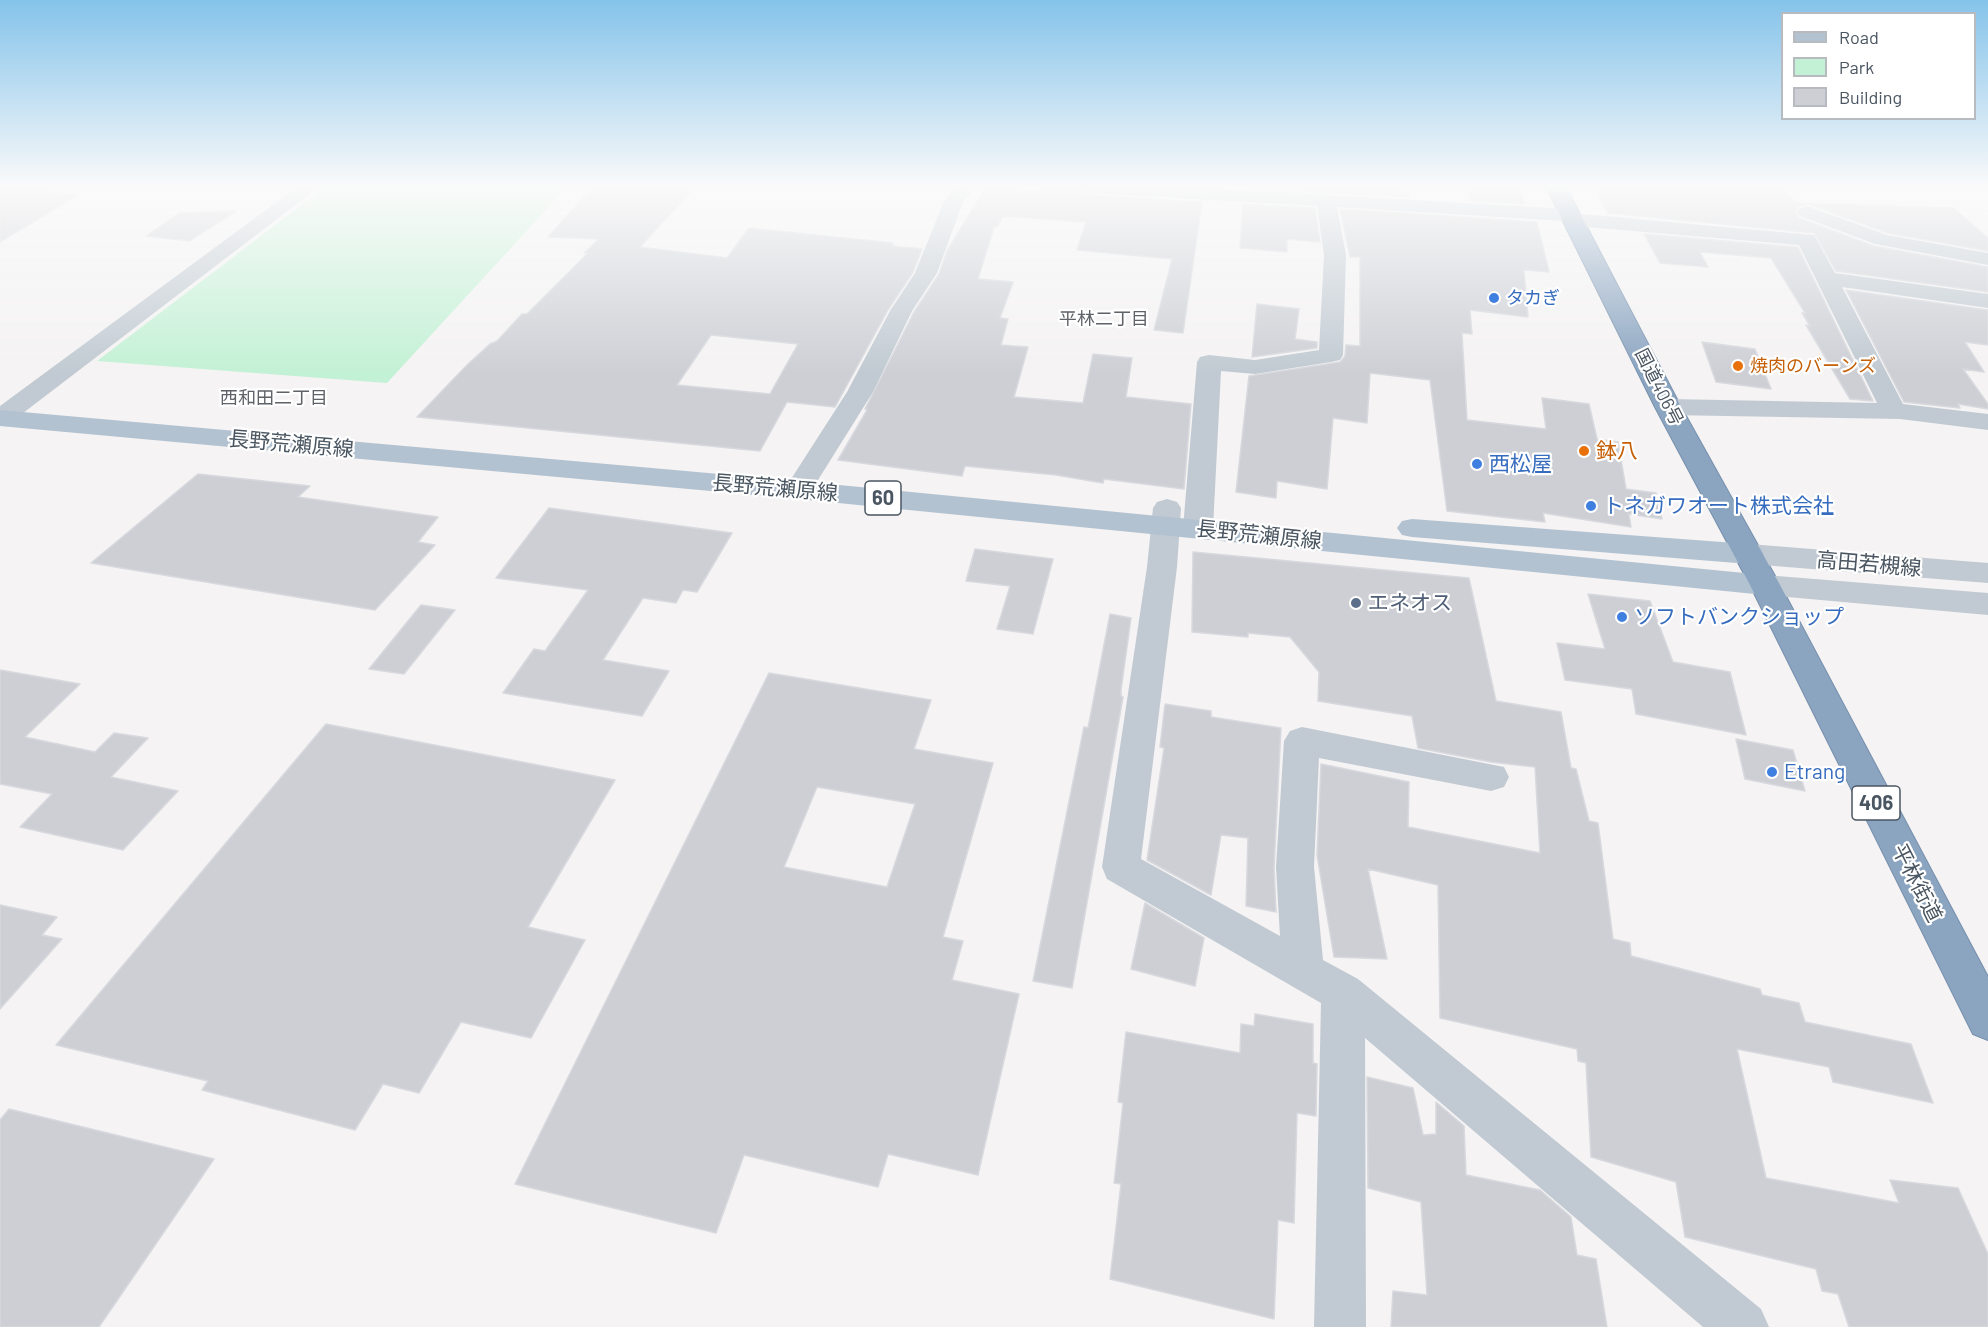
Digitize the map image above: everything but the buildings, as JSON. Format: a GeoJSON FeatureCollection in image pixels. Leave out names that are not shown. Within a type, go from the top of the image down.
{"type":"FeatureCollection","features":[{"type":"Feature","properties":{"kind":"highway","name":"国道406号"},"geometry":{"type":"LineString","coordinates":[[1588,249],[1668,407],[1757,570]]}},
{"type":"Feature","properties":{"kind":"highway","name":"平林街道"},"geometry":{"type":"LineString","coordinates":[[1757,570],[1988,1020]]}},
{"type":"Feature","properties":{"kind":"main road","name":"長野荒瀬原線"},"geometry":{"type":"LineString","coordinates":[[5,411],[1757,570]]}},
{"type":"Feature","properties":{"kind":"street"},"geometry":{"type":"LineString","coordinates":[[5,411],[225,249]]}},
{"type":"Feature","properties":{"kind":"street"},"geometry":{"type":"LineString","coordinates":[[803,482],[860,392],[901,311],[926,273],[935,249]]}},
{"type":"Feature","properties":{"kind":"street"},"geometry":{"type":"LineString","coordinates":[[1334,249],[1331,356],[1255,367],[1209,362],[1182,518],[1159,591],[1121,867],[1343,993],[1743,1327]]}},
{"type":"Feature","properties":{"kind":"street"},"geometry":{"type":"LineString","coordinates":[[1813,249],[1894,411]]}},
{"type":"Feature","properties":{"kind":"street"},"geometry":{"type":"LineString","coordinates":[[1932,249],[1988,259]]}},
{"type":"Feature","properties":{"kind":"street"},"geometry":{"type":"LineString","coordinates":[[1827,278],[1988,301]]}},
{"type":"Feature","properties":{"kind":"street"},"geometry":{"type":"LineString","coordinates":[[1668,407],[1894,411],[1988,422]]}},
{"type":"Feature","properties":{"kind":"street","name":"高田若槻線"},"geometry":{"type":"LineString","coordinates":[[1757,570],[1988,573]]}},
{"type":"Feature","properties":{"kind":"street","name":"高田若槻線"},"geometry":{"type":"LineString","coordinates":[[1757,570],[1988,604]]}},
{"type":"Feature","properties":{"kind":"street"},"geometry":{"type":"LineString","coordinates":[[1303,970],[1294,867],[1302,741],[1491,777]]}},
{"type":"Feature","properties":{"kind":"street"},"geometry":{"type":"LineString","coordinates":[[1340,1327],[1343,993]]}},
{"type":"Feature","properties":{"kind":"green space"},"geometry":{"type":"Polygon","coordinates":[[[244,249],[510,249],[387,383],[97,361],[244,249]]]}},
{"type":"Feature","properties":{"kind":"place","name":"タカぎ"},"geometry":{"type":"Point","coordinates":[1494,298]}},
{"type":"Feature","properties":{"kind":"place","name":"焼肉のバーンズ"},"geometry":{"type":"Point","coordinates":[1738,366]}},
{"type":"Feature","properties":{"kind":"place","name":"鉢八"},"geometry":{"type":"Point","coordinates":[1584,451]}},
{"type":"Feature","properties":{"kind":"place","name":"西松屋"},"geometry":{"type":"Point","coordinates":[1477,464]}},
{"type":"Feature","properties":{"kind":"place","name":"トネガワオート株式会社"},"geometry":{"type":"Point","coordinates":[1591,506]}},
{"type":"Feature","properties":{"kind":"place","name":"エネオス"},"geometry":{"type":"Point","coordinates":[1356,603]}},
{"type":"Feature","properties":{"kind":"place","name":"ソフトバンクショップ"},"geometry":{"type":"Point","coordinates":[1622,617]}},
{"type":"Feature","properties":{"kind":"place","name":"Etrang"},"geometry":{"type":"Point","coordinates":[1772,772]}},
{"type":"Feature","properties":{"kind":"district","name":"平林二丁目"},"geometry":{"type":"Point","coordinates":[1104,319]}},
{"type":"Feature","properties":{"kind":"district","name":"西和田二丁目"},"geometry":{"type":"Point","coordinates":[274,398]}}]}
